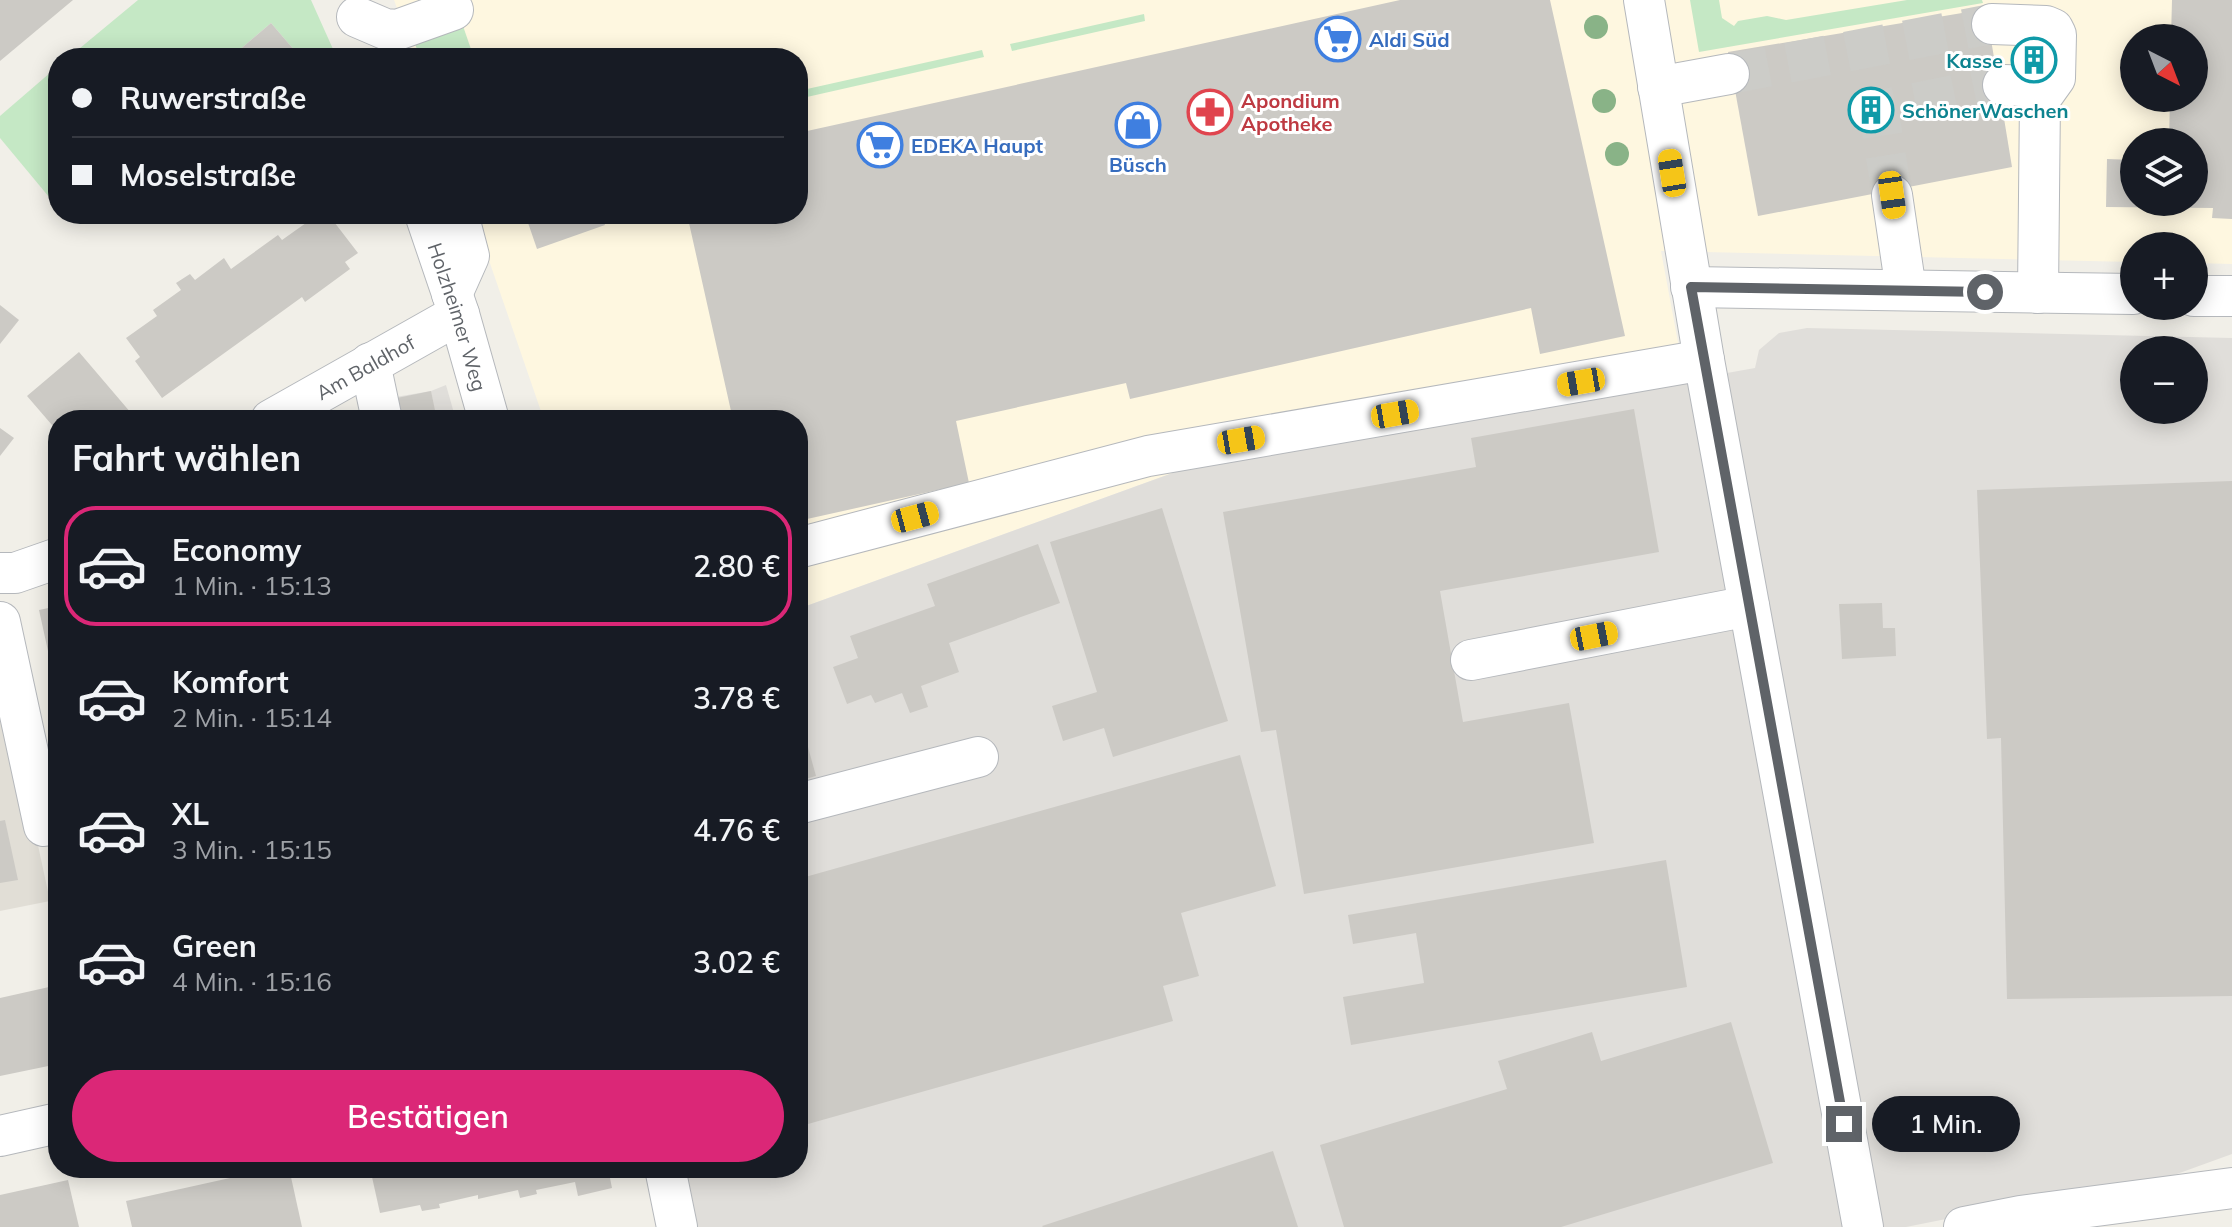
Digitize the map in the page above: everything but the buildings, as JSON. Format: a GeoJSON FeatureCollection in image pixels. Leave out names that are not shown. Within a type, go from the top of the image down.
{"type":"FeatureCollection","features":[{"type":"Feature","properties":{"kind":"street"},"geometry":{"type":"LineString","coordinates":[[1644,0],[1704,360],[1863,1227]]}},
{"type":"Feature","properties":{"kind":"street"},"geometry":{"type":"LineString","coordinates":[[354,8],[385,29],[397,30],[453,10]]}},
{"type":"Feature","properties":{"kind":"street"},"geometry":{"type":"LineString","coordinates":[[354,8],[368,48]]}},
{"type":"Feature","properties":{"kind":"street"},"geometry":{"type":"LineString","coordinates":[[1992,24],[2046,26],[2053,29],[2056,35],[2055,78],[2040,99]]}},
{"type":"Feature","properties":{"kind":"street"},"geometry":{"type":"LineString","coordinates":[[1658,87],[1729,74]]}},
{"type":"Feature","properties":{"kind":"street"},"geometry":{"type":"LineString","coordinates":[[2003,85],[2033,87],[2040,99],[2038,293]]}},
{"type":"Feature","properties":{"kind":"street"},"geometry":{"type":"LineString","coordinates":[[1892,195],[1906,290]]}},
{"type":"Feature","properties":{"kind":"street","name":"Holzheimer Weg"},"geometry":{"type":"LineString","coordinates":[[428,224],[486,410]]}},
{"type":"Feature","properties":{"kind":"street"},"geometry":{"type":"LineString","coordinates":[[455,304],[469,256],[461,224]]}},
{"type":"Feature","properties":{"kind":"street"},"geometry":{"type":"LineString","coordinates":[[1691,287],[2120,294]]}},
{"type":"Feature","properties":{"kind":"street"},"geometry":{"type":"LineString","coordinates":[[2208,296],[2232,296]]}},
{"type":"Feature","properties":{"kind":"street","name":"Am Baldhof"},"geometry":{"type":"LineString","coordinates":[[288,410],[370,363],[455,304]]}},
{"type":"Feature","properties":{"kind":"street"},"geometry":{"type":"LineString","coordinates":[[808,545],[1148,456],[1704,360]]}},
{"type":"Feature","properties":{"kind":"street"},"geometry":{"type":"LineString","coordinates":[[370,363],[380,410]]}},
{"type":"Feature","properties":{"kind":"street"},"geometry":{"type":"LineString","coordinates":[[0,573],[15,573],[48,563]]}},
{"type":"Feature","properties":{"kind":"street"},"geometry":{"type":"LineString","coordinates":[[1471,660],[1749,606]]}},
{"type":"Feature","properties":{"kind":"street"},"geometry":{"type":"LineString","coordinates":[[0,622],[44,826]]}},
{"type":"Feature","properties":{"kind":"street"},"geometry":{"type":"LineString","coordinates":[[808,801],[978,757]]}},
{"type":"Feature","properties":{"kind":"street"},"geometry":{"type":"LineString","coordinates":[[0,1136],[48,1125]]}},
{"type":"Feature","properties":{"kind":"street"},"geometry":{"type":"LineString","coordinates":[[667,1178],[677,1227]]}},
{"type":"Feature","properties":{"kind":"street"},"geometry":{"type":"LineString","coordinates":[[1964,1227],[2020,1216],[2232,1188]]}},
{"type":"Feature","properties":{"kind":"shaded area"},"geometry":{"type":"Polygon","coordinates":[[[394,0],[2232,0],[2232,264],[2208,263],[2208,232],[2120,232],[2120,262],[1661,251],[1685,380],[1178,471],[808,605],[808,410],[541,410],[476,224],[808,224],[808,48],[411,48],[394,0]]]}},
{"type":"Feature","properties":{"kind":"shaded area"},"geometry":{"type":"Polygon","coordinates":[[[1807,328],[2147,336],[2120,336],[2120,424],[2208,424],[2208,337],[2232,338],[2232,1154],[2141,1187],[2021,1204],[1906,1227],[689,1227],[679,1178],[808,1178],[808,605],[1178,471],[1755,368],[1759,350],[1779,333],[1807,328]]]}},
{"type":"Feature","properties":{"kind":"shaded area"},"geometry":{"type":"Polygon","coordinates":[[[446,385],[453,410],[359,410],[378,400],[431,391],[446,385]]]}},
{"type":"Feature","properties":{"kind":"shaded area"},"geometry":{"type":"Polygon","coordinates":[[[0,669],[48,901],[0,911],[0,669]]]}},
{"type":"Feature","properties":{"kind":"green space"},"geometry":{"type":"Polygon","coordinates":[[[138,0],[311,0],[333,48],[292,48],[271,23],[242,48],[80,48],[138,0]]]}},
{"type":"Feature","properties":{"kind":"green space"},"geometry":{"type":"Polygon","coordinates":[[[1690,0],[1719,0],[1722,18],[1734,26],[1738,21],[1767,16],[1786,20],[1907,0],[1982,0],[1983,3],[1699,52],[1690,0]]]}},
{"type":"Feature","properties":{"kind":"green space"},"geometry":{"type":"Polygon","coordinates":[[[1144,14],[1145,21],[1012,51],[1010,44],[1144,14]]]}},
{"type":"Feature","properties":{"kind":"green space"},"geometry":{"type":"Polygon","coordinates":[[[463,26],[471,48],[416,48],[414,41],[463,26]]]}},
{"type":"Feature","properties":{"kind":"green space"},"geometry":{"type":"Polygon","coordinates":[[[982,50],[984,57],[808,97],[808,89],[982,50]]]}},
{"type":"Feature","properties":{"kind":"green space"},"geometry":{"type":"Polygon","coordinates":[[[48,75],[48,196],[0,138],[0,116],[48,75]]]}},
{"type":"Feature","properties":{"kind":"tunnel"},"geometry":{"type":"LineString","coordinates":[[1729,74],[1992,24]]}},
{"type":"Feature","properties":{"kind":"tunnel"},"geometry":{"type":"LineString","coordinates":[[1892,195],[1880,119],[1885,109],[2003,85]]}},
{"type":"Feature","properties":{"kind":"place","name":"Aldi Süd"},"geometry":{"type":"Point","coordinates":[1338,39]}},
{"type":"Feature","properties":{"kind":"place","name":"Kasse"},"geometry":{"type":"Point","coordinates":[2034,60]}},
{"type":"Feature","properties":{"kind":"place","name":"SchönerWaschen"},"geometry":{"type":"Point","coordinates":[1871,110]}},
{"type":"Feature","properties":{"kind":"place","name":"Apondium Apotheke"},"geometry":{"type":"Point","coordinates":[1210,112]}},
{"type":"Feature","properties":{"kind":"place","name":"Büsch"},"geometry":{"type":"Point","coordinates":[1138,125]}},
{"type":"Feature","properties":{"kind":"place","name":"EDEKA Haupt"},"geometry":{"type":"Point","coordinates":[880,145]}},
{"type":"Feature","properties":{"kind":"route"},"geometry":{"type":"LineString","coordinates":[[1844,1124],[1691,287],[1985,292]]}}]}
